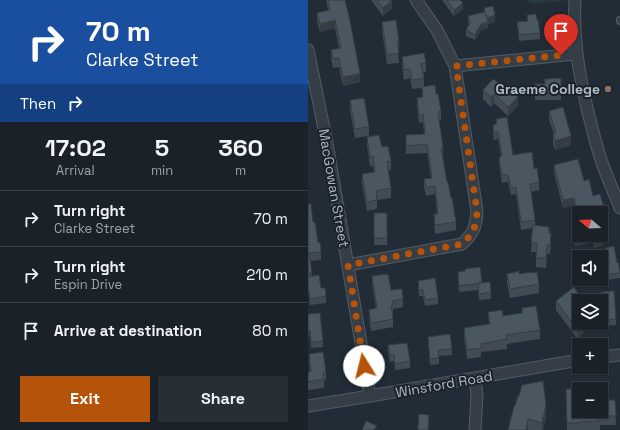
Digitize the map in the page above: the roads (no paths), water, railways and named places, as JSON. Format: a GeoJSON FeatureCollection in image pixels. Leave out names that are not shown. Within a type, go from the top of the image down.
{"type":"FeatureCollection","features":[{"type":"Feature","properties":{"kind":"street"},"geometry":{"type":"LineString","coordinates":[[348,265],[462,244],[471,236],[476,224],[477,211],[456,66],[437,30],[416,0]]}},
{"type":"Feature","properties":{"kind":"street"},"geometry":{"type":"LineString","coordinates":[[575,0],[574,17],[576,54],[579,70],[592,130],[604,167],[620,208]]}},
{"type":"Feature","properties":{"kind":"street","name":"MacGowan Street"},"geometry":{"type":"LineString","coordinates":[[308,50],[327,143],[370,396]]}},
{"type":"Feature","properties":{"kind":"street"},"geometry":{"type":"LineString","coordinates":[[456,66],[576,54]]}},
{"type":"Feature","properties":{"kind":"street"},"geometry":{"type":"LineString","coordinates":[[608,356],[620,355]]}},
{"type":"Feature","properties":{"kind":"street","name":"Winsford Road"},"geometry":{"type":"LineString","coordinates":[[308,406],[572,361]]}},
{"type":"Feature","properties":{"kind":"street"},"geometry":{"type":"LineString","coordinates":[[475,378],[477,395],[475,430]]}},
{"type":"Feature","properties":{"kind":"place","name":"Graeme College"},"geometry":{"type":"Point","coordinates":[608,89]}}]}
